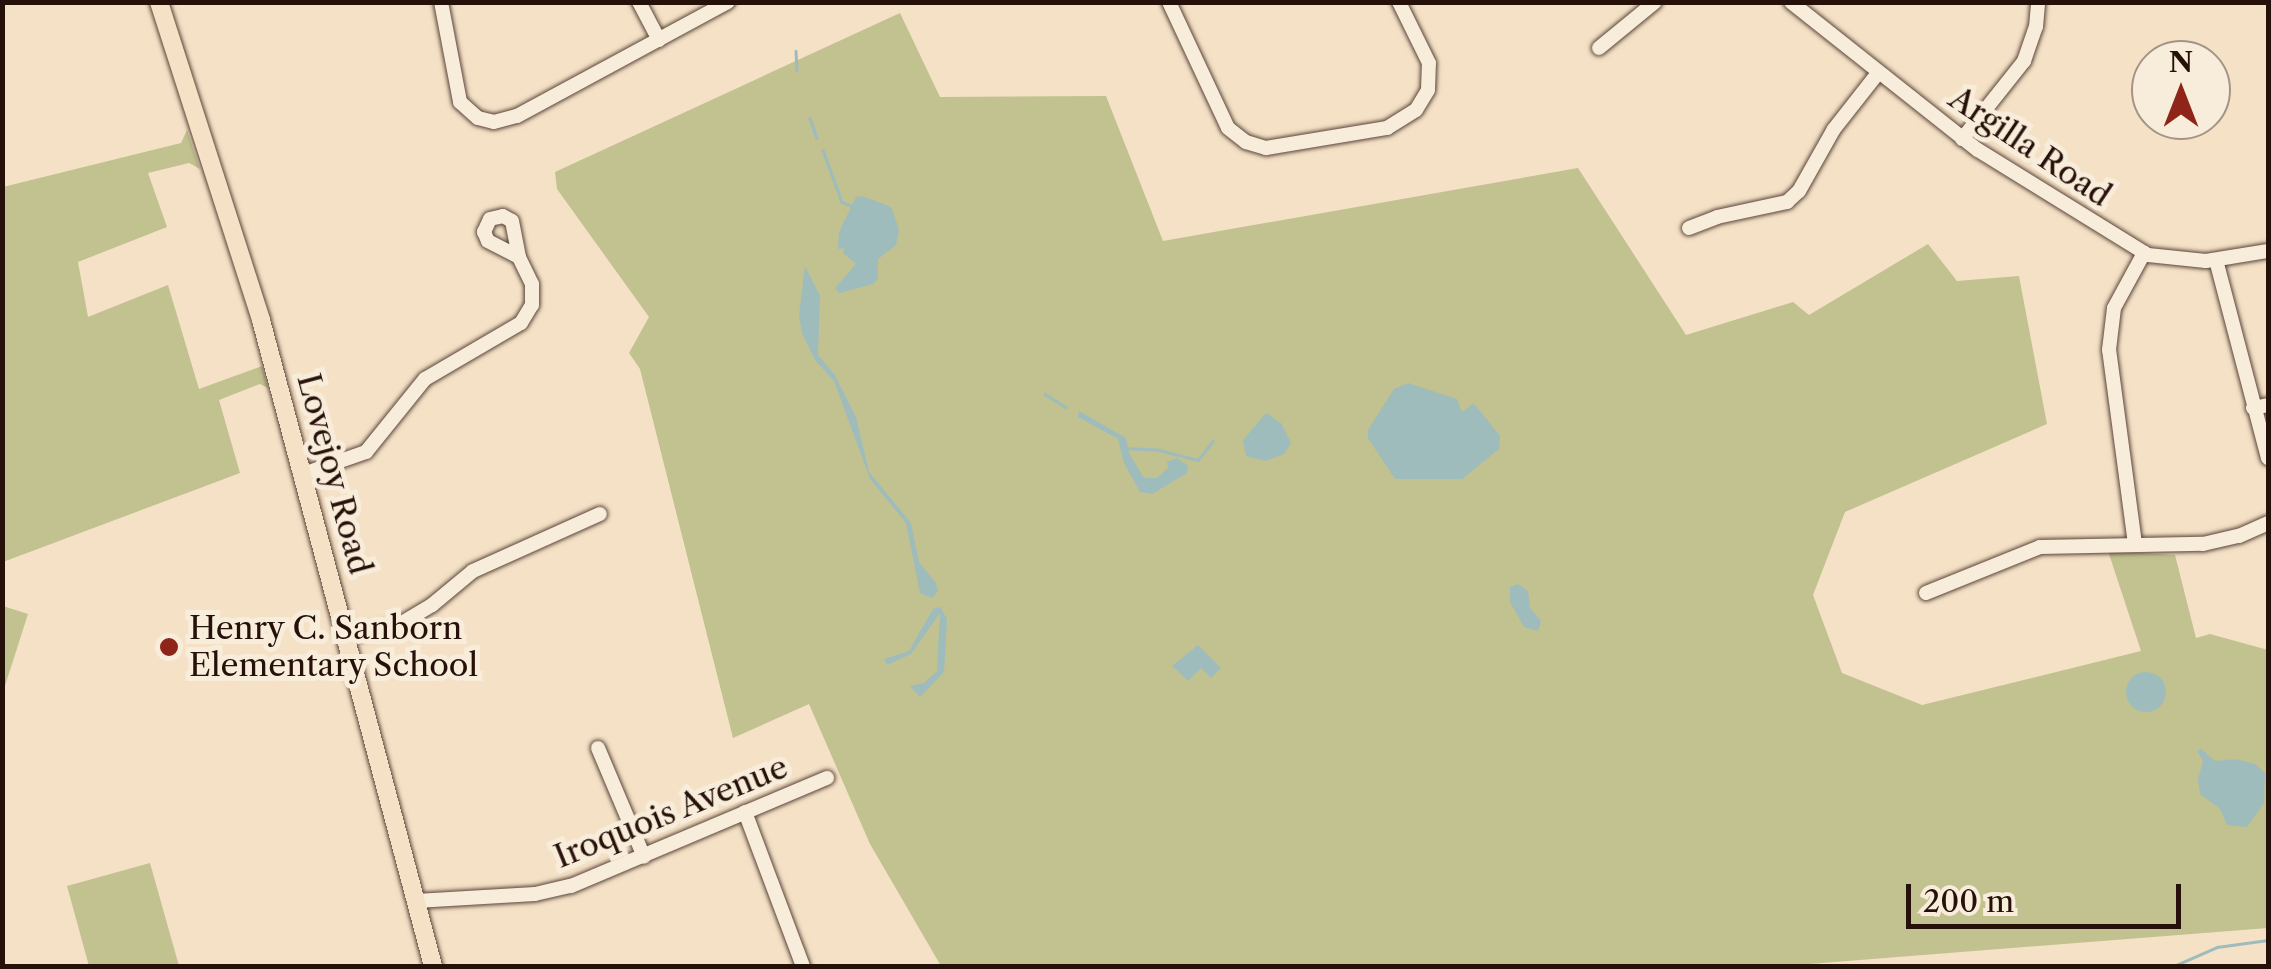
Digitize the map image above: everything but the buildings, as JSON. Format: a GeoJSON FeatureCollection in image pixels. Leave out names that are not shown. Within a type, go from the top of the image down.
{"type":"FeatureCollection","features":[{"type":"Feature","properties":{"kind":"main road","name":"Lovejoy Road"},"geometry":{"type":"LineString","coordinates":[[159,2],[261,320],[433,966]]}},
{"type":"Feature","properties":{"kind":"street"},"geometry":{"type":"LineString","coordinates":[[441,2],[455,92],[468,112],[485,120],[517,116],[728,2]]}},
{"type":"Feature","properties":{"kind":"street"},"geometry":{"type":"LineString","coordinates":[[640,2],[659,40]]}},
{"type":"Feature","properties":{"kind":"street"},"geometry":{"type":"LineString","coordinates":[[1169,2],[1228,128],[1246,142],[1266,148],[1387,128],[1416,110],[1428,90],[1429,63],[1399,2]]}},
{"type":"Feature","properties":{"kind":"street"},"geometry":{"type":"LineString","coordinates":[[1598,48],[1656,2]]}},
{"type":"Feature","properties":{"kind":"street","name":"Argilla Road"},"geometry":{"type":"LineString","coordinates":[[1791,2],[1809,9],[1878,72],[1962,139],[2144,252],[2191,261],[2268,251]]}},
{"type":"Feature","properties":{"kind":"street"},"geometry":{"type":"LineString","coordinates":[[1962,139],[2024,61],[2038,2]]}},
{"type":"Feature","properties":{"kind":"street"},"geometry":{"type":"LineString","coordinates":[[1689,228],[1717,217],[1787,202],[1799,191],[1834,130],[1878,72]]}},
{"type":"Feature","properties":{"kind":"street"},"geometry":{"type":"LineString","coordinates":[[2135,544],[2109,350],[2114,308],[2144,252]]}},
{"type":"Feature","properties":{"kind":"street"},"geometry":{"type":"LineString","coordinates":[[302,474],[366,452],[425,379],[522,323],[530,311],[533,290],[518,258]]}},
{"type":"Feature","properties":{"kind":"street"},"geometry":{"type":"LineString","coordinates":[[2216,260],[2268,458]]}},
{"type":"Feature","properties":{"kind":"street"},"geometry":{"type":"LineString","coordinates":[[2252,408],[2268,405]]}},
{"type":"Feature","properties":{"kind":"street"},"geometry":{"type":"LineString","coordinates":[[346,636],[395,627],[432,605],[472,571],[600,514]]}},
{"type":"Feature","properties":{"kind":"street"},"geometry":{"type":"LineString","coordinates":[[1926,593],[2040,547],[2203,544],[2240,536],[2268,523]]}},
{"type":"Feature","properties":{"kind":"street"},"geometry":{"type":"LineString","coordinates":[[598,748],[644,856]]}},
{"type":"Feature","properties":{"kind":"street","name":"Iroquois Avenue"},"geometry":{"type":"LineString","coordinates":[[416,902],[554,891],[827,778]]}},
{"type":"Feature","properties":{"kind":"street"},"geometry":{"type":"LineString","coordinates":[[745,812],[804,966]]}},
{"type":"Feature","properties":{"kind":"shaded area"},"geometry":{"type":"Polygon","coordinates":[[[900,13],[940,97],[1106,96],[1163,241],[1578,168],[1686,335],[1793,302],[1809,315],[1928,244],[1957,281],[2019,276],[2047,424],[1845,512],[1813,595],[1842,673],[1922,705],[2141,651],[2108,551],[2175,555],[2196,638],[2210,634],[2268,650],[2268,928],[1784,966],[941,966],[870,844],[809,704],[733,738],[640,369],[629,353],[649,317],[557,189],[555,172],[900,13]]]}},
{"type":"Feature","properties":{"kind":"shaded area"},"geometry":{"type":"Polygon","coordinates":[[[187,130],[200,169],[189,163],[148,173],[167,227],[78,262],[88,317],[168,285],[199,389],[262,366],[268,388],[260,384],[219,400],[240,473],[3,562],[3,187],[181,143],[187,130]]]}},
{"type":"Feature","properties":{"kind":"shaded area"},"geometry":{"type":"Polygon","coordinates":[[[2,606],[28,614],[3,692],[2,606]]]}},
{"type":"Feature","properties":{"kind":"shaded area"},"geometry":{"type":"Polygon","coordinates":[[[150,863],[179,966],[89,966],[67,886],[150,863]]]}},
{"type":"Feature","properties":{"kind":"water"},"geometry":{"type":"Polygon","coordinates":[[[856,197],[891,207],[899,229],[896,245],[878,259],[878,279],[873,284],[839,293],[835,288],[856,264],[843,253],[845,248],[838,249],[839,232],[856,197]]]}},
{"type":"Feature","properties":{"kind":"water"},"geometry":{"type":"Polygon","coordinates":[[[805,266],[820,296],[818,355],[835,375],[856,417],[869,472],[911,523],[919,562],[936,583],[938,591],[932,598],[920,593],[906,523],[870,479],[834,381],[815,360],[802,334],[799,315],[805,266]]]}},
{"type":"Feature","properties":{"kind":"water"},"geometry":{"type":"Polygon","coordinates":[[[1408,383],[1457,399],[1462,412],[1473,404],[1500,436],[1499,449],[1462,479],[1395,479],[1368,438],[1368,430],[1394,389],[1408,383]]]}},
{"type":"Feature","properties":{"kind":"water"},"geometry":{"type":"Polygon","coordinates":[[[1079,411],[1126,438],[1129,453],[1144,478],[1157,478],[1168,468],[1167,462],[1177,458],[1188,466],[1187,473],[1152,494],[1140,492],[1124,463],[1118,439],[1078,417],[1079,411]]]}},
{"type":"Feature","properties":{"kind":"water"},"geometry":{"type":"Polygon","coordinates":[[[1266,413],[1281,423],[1291,443],[1284,454],[1265,461],[1246,456],[1243,440],[1266,413]]]}},
{"type":"Feature","properties":{"kind":"water"},"geometry":{"type":"Polygon","coordinates":[[[1518,584],[1528,591],[1530,608],[1541,621],[1538,631],[1524,627],[1510,602],[1510,587],[1518,584]]]}},
{"type":"Feature","properties":{"kind":"water"},"geometry":{"type":"Polygon","coordinates":[[[940,607],[947,619],[944,672],[920,697],[910,686],[924,683],[937,671],[940,613],[911,654],[887,665],[884,659],[909,651],[933,609],[940,607]]]}},
{"type":"Feature","properties":{"kind":"water"},"geometry":{"type":"Polygon","coordinates":[[[1198,645],[1221,668],[1211,678],[1201,668],[1188,681],[1172,666],[1198,645]]]}},
{"type":"Feature","properties":{"kind":"water"},"geometry":{"type":"Polygon","coordinates":[[[2146,672],[2160,678],[2166,692],[2160,706],[2146,712],[2132,706],[2126,692],[2132,678],[2146,672]]]}},
{"type":"Feature","properties":{"kind":"water"},"geometry":{"type":"Polygon","coordinates":[[[2201,749],[2215,761],[2236,759],[2255,764],[2265,773],[2264,803],[2247,827],[2227,825],[2220,809],[2200,794],[2198,779],[2203,761],[2197,751],[2201,749]]]}},
{"type":"Feature","properties":{"kind":"waterway"},"geometry":{"type":"LineString","coordinates":[[796,51],[797,70]]}},
{"type":"Feature","properties":{"kind":"waterway"},"geometry":{"type":"LineString","coordinates":[[810,118],[817,138]]}},
{"type":"Feature","properties":{"kind":"waterway"},"geometry":{"type":"LineString","coordinates":[[823,150],[842,202],[852,206]]}},
{"type":"Feature","properties":{"kind":"waterway"},"geometry":{"type":"LineString","coordinates":[[1045,394],[1066,407]]}},
{"type":"Feature","properties":{"kind":"waterway"},"geometry":{"type":"LineString","coordinates":[[1126,448],[1159,450],[1198,460],[1213,441]]}},
{"type":"Feature","properties":{"kind":"waterway"},"geometry":{"type":"LineString","coordinates":[[2174,966],[2217,947],[2268,940]]}},
{"type":"Feature","properties":{"kind":"place","name":"Henry C. Sanborn Elementary School"},"geometry":{"type":"Point","coordinates":[169,647]}}]}
